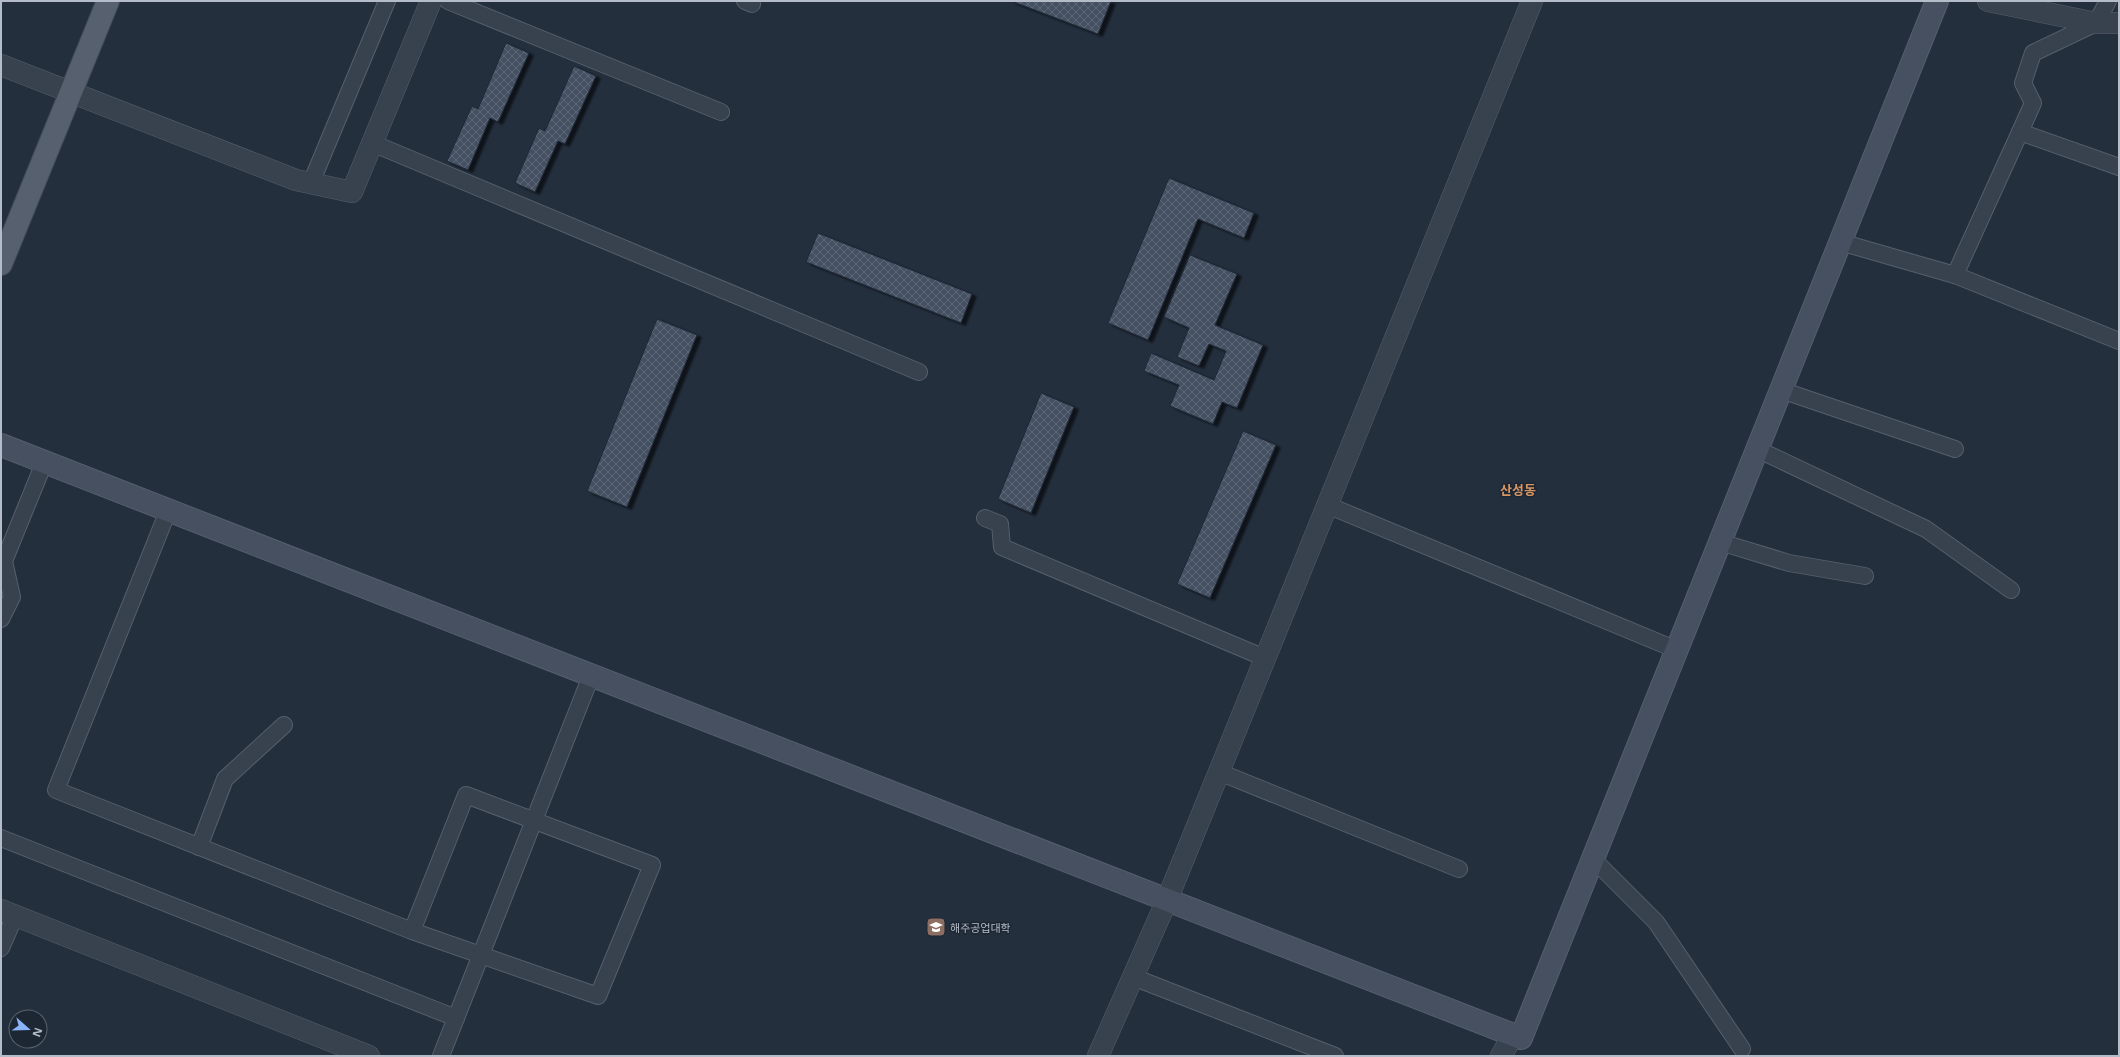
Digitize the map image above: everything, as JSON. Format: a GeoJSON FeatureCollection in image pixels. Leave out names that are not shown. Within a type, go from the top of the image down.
{"type":"FeatureCollection","features":[{"type":"Feature","properties":{"kind":"main road"},"geometry":{"type":"LineString","coordinates":[[1,264],[108,1]]}},
{"type":"Feature","properties":{"kind":"main road"},"geometry":{"type":"LineString","coordinates":[[1,445],[1167,900],[1506,1050],[1521,1038],[1937,1]]}},
{"type":"Feature","properties":{"kind":"street"},"geometry":{"type":"LineString","coordinates":[[311,183],[388,1]]}},
{"type":"Feature","properties":{"kind":"street"},"geometry":{"type":"LineString","coordinates":[[1,64],[296,180],[352,192],[431,1]]}},
{"type":"Feature","properties":{"kind":"street"},"geometry":{"type":"LineString","coordinates":[[448,1],[721,112]]}},
{"type":"Feature","properties":{"kind":"street"},"geometry":{"type":"LineString","coordinates":[[1098,1056],[1167,900],[1532,1]]}},
{"type":"Feature","properties":{"kind":"street"},"geometry":{"type":"LineString","coordinates":[[1988,1],[2096,23],[2119,23]]}},
{"type":"Feature","properties":{"kind":"street"},"geometry":{"type":"LineString","coordinates":[[1955,275],[2034,103],[2023,83],[2033,53],[2096,23],[2108,1]]}},
{"type":"Feature","properties":{"kind":"street"},"geometry":{"type":"LineString","coordinates":[[2020,132],[2119,167]]}},
{"type":"Feature","properties":{"kind":"street"},"geometry":{"type":"LineString","coordinates":[[372,143],[919,372]]}},
{"type":"Feature","properties":{"kind":"street"},"geometry":{"type":"LineString","coordinates":[[1840,242],[1955,275],[2119,341]]}},
{"type":"Feature","properties":{"kind":"street"},"geometry":{"type":"LineString","coordinates":[[1781,390],[1955,450]]}},
{"type":"Feature","properties":{"kind":"street"},"geometry":{"type":"LineString","coordinates":[[1757,449],[1926,529],[2011,590]]}},
{"type":"Feature","properties":{"kind":"street"},"geometry":{"type":"LineString","coordinates":[[1,619],[12,596],[4,561],[44,463]]}},
{"type":"Feature","properties":{"kind":"street"},"geometry":{"type":"LineString","coordinates":[[1327,505],[1677,650]]}},
{"type":"Feature","properties":{"kind":"street"},"geometry":{"type":"LineString","coordinates":[[168,511],[56,790],[412,931],[598,996],[652,866],[466,795],[412,931]]}},
{"type":"Feature","properties":{"kind":"street"},"geometry":{"type":"LineString","coordinates":[[985,518],[1000,524],[1002,547],[1265,658]]}},
{"type":"Feature","properties":{"kind":"street"},"geometry":{"type":"LineString","coordinates":[[1720,542],[1789,563],[1865,576]]}},
{"type":"Feature","properties":{"kind":"street"},"geometry":{"type":"LineString","coordinates":[[440,1056],[591,676]]}},
{"type":"Feature","properties":{"kind":"street"},"geometry":{"type":"LineString","coordinates":[[199,847],[224,779],[284,725]]}},
{"type":"Feature","properties":{"kind":"street"},"geometry":{"type":"LineString","coordinates":[[1219,772],[1459,869]]}},
{"type":"Feature","properties":{"kind":"street"},"geometry":{"type":"LineString","coordinates":[[1,838],[456,1018]]}},
{"type":"Feature","properties":{"kind":"street"},"geometry":{"type":"LineString","coordinates":[[1593,859],[1656,922],[1742,1049]]}},
{"type":"Feature","properties":{"kind":"street"},"geometry":{"type":"LineString","coordinates":[[1,948],[8,913],[369,1056]]}},
{"type":"Feature","properties":{"kind":"street"},"geometry":{"type":"LineString","coordinates":[[1133,977],[1336,1056]]}},
{"type":"Feature","properties":{"kind":"building"},"geometry":{"type":"Polygon","coordinates":[[[1011,1],[1111,1],[1098,34],[1011,1]]]}},
{"type":"Feature","properties":{"kind":"building"},"geometry":{"type":"Polygon","coordinates":[[[506,43],[529,53],[498,122],[490,118],[468,170],[447,161],[472,106],[478,109],[506,43]]]}},
{"type":"Feature","properties":{"kind":"building"},"geometry":{"type":"Polygon","coordinates":[[[574,66],[596,76],[565,144],[558,141],[535,192],[515,183],[539,128],[545,131],[574,66]]]}},
{"type":"Feature","properties":{"kind":"building"},"geometry":{"type":"Polygon","coordinates":[[[1169,178],[1254,213],[1244,238],[1198,219],[1148,340],[1108,323],[1169,178]]]}},
{"type":"Feature","properties":{"kind":"building"},"geometry":{"type":"Polygon","coordinates":[[[818,233],[972,294],[961,323],[806,262],[818,233]]]}},
{"type":"Feature","properties":{"kind":"building"},"geometry":{"type":"Polygon","coordinates":[[[1190,255],[1237,274],[1215,325],[1263,345],[1237,408],[1222,402],[1213,424],[1170,406],[1179,385],[1144,371],[1151,353],[1214,380],[1226,351],[1209,344],[1199,366],[1177,357],[1189,328],[1164,317],[1190,255]]]}},
{"type":"Feature","properties":{"kind":"building"},"geometry":{"type":"Polygon","coordinates":[[[657,319],[697,335],[627,507],[587,491],[657,319]]]}},
{"type":"Feature","properties":{"kind":"building"},"geometry":{"type":"Polygon","coordinates":[[[1041,393],[1074,407],[1031,513],[998,499],[1041,393]]]}},
{"type":"Feature","properties":{"kind":"building"},"geometry":{"type":"Polygon","coordinates":[[[1243,431],[1276,445],[1210,598],[1177,584],[1243,431]]]}},
{"type":"Feature","properties":{"kind":"place","name":"해주공업대학"},"geometry":{"type":"Point","coordinates":[936,927]}},
{"type":"Feature","properties":{"kind":"district","name":"산성동"},"geometry":{"type":"Point","coordinates":[1518,490]}}]}
